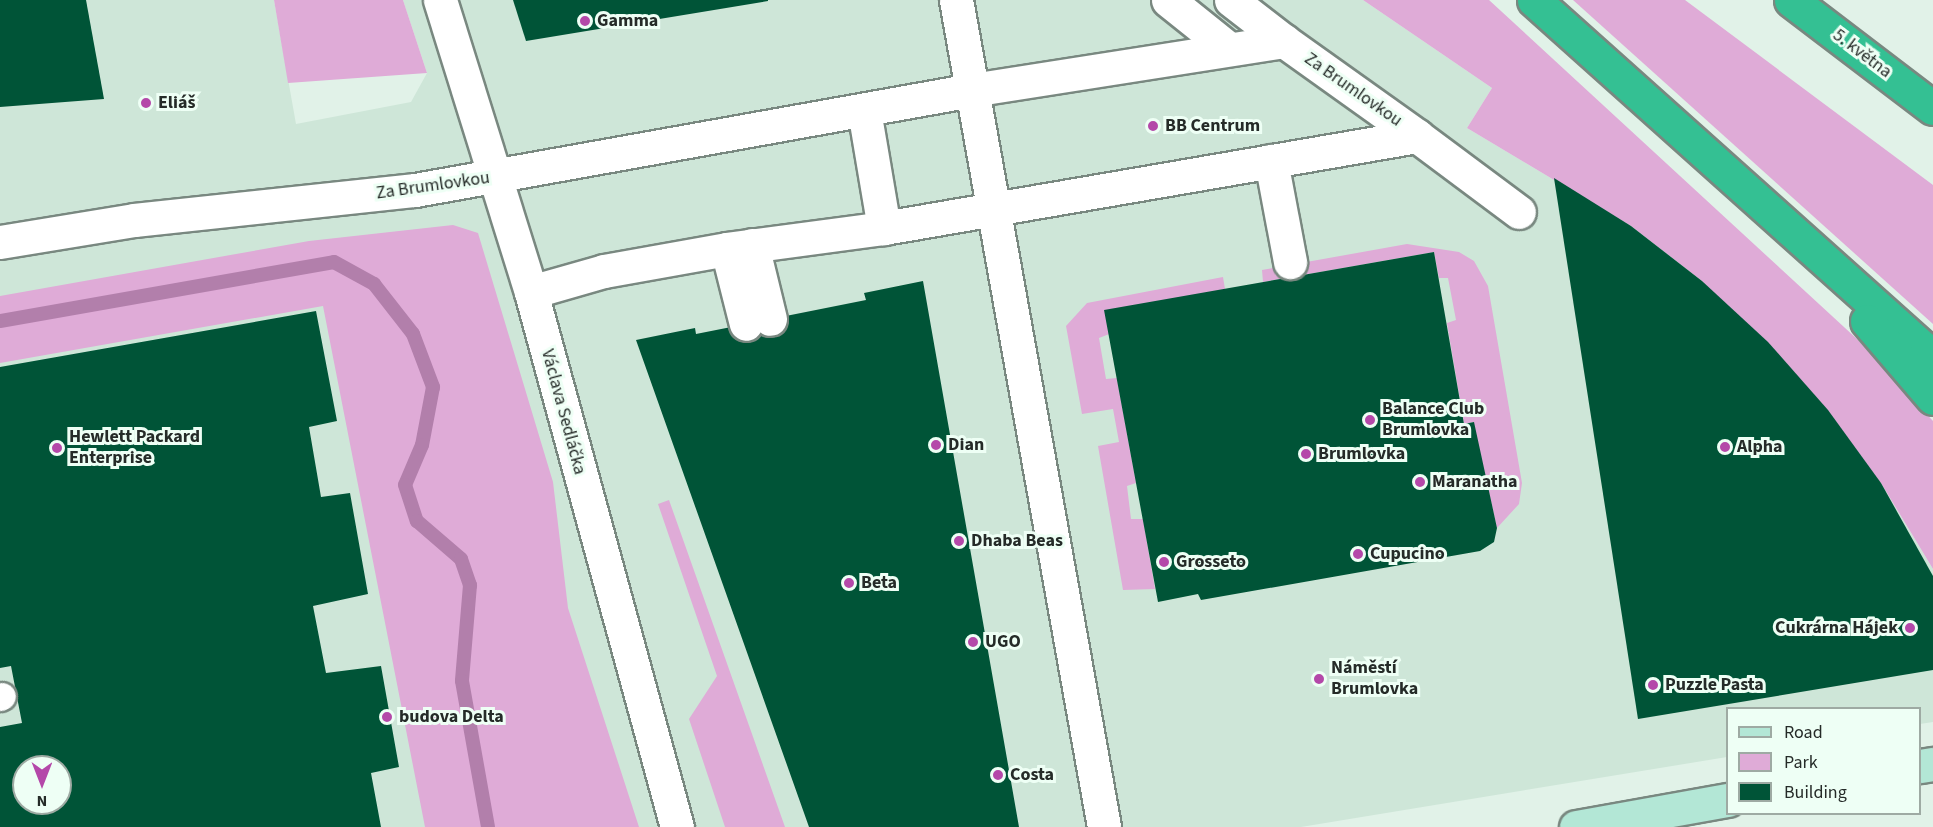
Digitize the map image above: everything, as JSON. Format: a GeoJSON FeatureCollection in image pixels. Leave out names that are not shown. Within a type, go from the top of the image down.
{"type":"FeatureCollection","features":[{"type":"Feature","properties":{"kind":"highway"},"geometry":{"type":"LineString","coordinates":[[1534,0],[1933,357]]}},
{"type":"Feature","properties":{"kind":"highway","name":"5. května"},"geometry":{"type":"LineString","coordinates":[[1791,0],[1933,108]]}},
{"type":"Feature","properties":{"kind":"highway"},"geometry":{"type":"LineString","coordinates":[[1783,224],[1933,398]]}},
{"type":"Feature","properties":{"kind":"main road"},"geometry":{"type":"LineString","coordinates":[[1576,827],[1726,800]]}},
{"type":"Feature","properties":{"kind":"street","name":"Václava Sedláčka"},"geometry":{"type":"LineString","coordinates":[[441,0],[531,292],[677,827]]}},
{"type":"Feature","properties":{"kind":"street"},"geometry":{"type":"LineString","coordinates":[[956,0],[1104,827]]}},
{"type":"Feature","properties":{"kind":"street"},"geometry":{"type":"LineString","coordinates":[[1168,0],[1228,48]]}},
{"type":"Feature","properties":{"kind":"street"},"geometry":{"type":"LineString","coordinates":[[1231,0],[1284,41]]}},
{"type":"Feature","properties":{"kind":"street","name":"Za Brumlovkou"},"geometry":{"type":"LineString","coordinates":[[0,242],[134,220],[495,178],[972,90],[1284,41],[1417,136]]}},
{"type":"Feature","properties":{"kind":"street"},"geometry":{"type":"LineString","coordinates":[[864,110],[884,228]]}},
{"type":"Feature","properties":{"kind":"street","name":"Za Brumlovkou"},"geometry":{"type":"LineString","coordinates":[[531,292],[604,271],[740,247],[884,228],[1417,136]]}},
{"type":"Feature","properties":{"kind":"street"},"geometry":{"type":"LineString","coordinates":[[1417,136],[1519,212]]}},
{"type":"Feature","properties":{"kind":"street"},"geometry":{"type":"LineString","coordinates":[[1271,161],[1290,261]]}},
{"type":"Feature","properties":{"kind":"street"},"geometry":{"type":"LineString","coordinates":[[740,247],[758,322]]}},
{"type":"Feature","properties":{"kind":"shaded area"},"geometry":{"type":"Polygon","coordinates":[[[0,0],[274,0],[296,124],[411,102],[427,73],[403,0],[1363,0],[1492,88],[1467,128],[1631,226],[1702,281],[1881,483],[1933,569],[1933,722],[1921,724],[1921,707],[1726,707],[1726,757],[1301,827],[0,827],[0,0]]]}},
{"type":"Feature","properties":{"kind":"green space"},"geometry":{"type":"Polygon","coordinates":[[[274,0],[403,0],[427,73],[288,83],[274,0]]]}},
{"type":"Feature","properties":{"kind":"green space"},"geometry":{"type":"Polygon","coordinates":[[[1363,0],[1489,0],[1857,339],[1933,421],[1933,569],[1881,483],[1702,281],[1631,226],[1467,128],[1492,88],[1363,0]]]}},
{"type":"Feature","properties":{"kind":"green space"},"geometry":{"type":"Polygon","coordinates":[[[1573,0],[1685,0],[1933,185],[1933,324],[1573,0]]]}},
{"type":"Feature","properties":{"kind":"green space"},"geometry":{"type":"Polygon","coordinates":[[[453,225],[478,233],[553,482],[568,608],[639,827],[425,827],[323,306],[0,363],[0,296],[309,241],[453,225]]]}},
{"type":"Feature","properties":{"kind":"green space"},"geometry":{"type":"Polygon","coordinates":[[[1407,244],[1459,252],[1474,261],[1488,286],[1522,483],[1519,504],[1497,528],[1473,422],[1464,424],[1447,323],[1456,320],[1448,278],[1439,278],[1434,252],[1263,282],[1262,270],[1407,244]]]}},
{"type":"Feature","properties":{"kind":"green space"},"geometry":{"type":"Polygon","coordinates":[[[1223,277],[1225,289],[1099,338],[1106,379],[1117,378],[1136,483],[1127,486],[1131,519],[1143,519],[1155,589],[1123,590],[1098,446],[1119,442],[1113,409],[1082,414],[1066,326],[1087,303],[1223,277]]]}},
{"type":"Feature","properties":{"kind":"green space"},"geometry":{"type":"Polygon","coordinates":[[[669,500],[785,827],[725,827],[689,719],[717,676],[658,504],[669,500]]]}},
{"type":"Feature","properties":{"kind":"building"},"geometry":{"type":"Polygon","coordinates":[[[0,0],[86,0],[104,99],[0,107],[0,0]]]}},
{"type":"Feature","properties":{"kind":"building","name":"Gamma"},"geometry":{"type":"Polygon","coordinates":[[[513,0],[768,0],[768,1],[526,41],[513,0]]]}},
{"type":"Feature","properties":{"kind":"building","name":"Alpha"},"geometry":{"type":"Polygon","coordinates":[[[1554,178],[1631,226],[1702,281],[1768,342],[1828,410],[1881,483],[1933,576],[1933,670],[1638,719],[1554,178]]]}},
{"type":"Feature","properties":{"kind":"building","name":"Brumlovka"},"geometry":{"type":"Polygon","coordinates":[[[1434,252],[1464,424],[1474,422],[1497,528],[1494,542],[1480,551],[1201,600],[1198,594],[1158,602],[1104,310],[1434,252]]]}},
{"type":"Feature","properties":{"kind":"building","name":"Beta"},"geometry":{"type":"Polygon","coordinates":[[[923,281],[1019,827],[809,827],[636,340],[695,328],[696,334],[866,300],[864,293],[923,281]]]}},
{"type":"Feature","properties":{"kind":"building"},"geometry":{"type":"Polygon","coordinates":[[[316,311],[337,421],[309,427],[321,497],[350,493],[368,594],[313,606],[326,673],[381,666],[399,767],[371,773],[381,827],[0,827],[0,727],[22,723],[11,666],[0,668],[0,367],[316,311]]]}},
{"type":"Feature","properties":{"kind":"waterway"},"geometry":{"type":"LineString","coordinates":[[0,321],[334,262],[374,284],[413,334],[433,387],[422,445],[405,485],[417,521],[461,559],[470,585],[462,681],[488,827]]}},
{"type":"Feature","properties":{"kind":"place","name":"Gamma"},"geometry":{"type":"Point","coordinates":[585,21]}},
{"type":"Feature","properties":{"kind":"place","name":"Eliáš"},"geometry":{"type":"Point","coordinates":[146,103]}},
{"type":"Feature","properties":{"kind":"place","name":"BB Centrum"},"geometry":{"type":"Point","coordinates":[1153,126]}},
{"type":"Feature","properties":{"kind":"place","name":"Balance Club Brumlovka"},"geometry":{"type":"Point","coordinates":[1370,420]}},
{"type":"Feature","properties":{"kind":"place","name":"Dian"},"geometry":{"type":"Point","coordinates":[936,445]}},
{"type":"Feature","properties":{"kind":"place","name":"Alpha"},"geometry":{"type":"Point","coordinates":[1725,447]}},
{"type":"Feature","properties":{"kind":"place","name":"Hewlett Packard Enterprise"},"geometry":{"type":"Point","coordinates":[57,448]}},
{"type":"Feature","properties":{"kind":"place","name":"Brumlovka"},"geometry":{"type":"Point","coordinates":[1306,454]}},
{"type":"Feature","properties":{"kind":"place","name":"Maranatha"},"geometry":{"type":"Point","coordinates":[1420,482]}},
{"type":"Feature","properties":{"kind":"place","name":"Dhaba Beas"},"geometry":{"type":"Point","coordinates":[959,541]}},
{"type":"Feature","properties":{"kind":"place","name":"Cupucino"},"geometry":{"type":"Point","coordinates":[1358,554]}},
{"type":"Feature","properties":{"kind":"place","name":"Grosseto"},"geometry":{"type":"Point","coordinates":[1164,562]}},
{"type":"Feature","properties":{"kind":"place","name":"Beta"},"geometry":{"type":"Point","coordinates":[849,583]}},
{"type":"Feature","properties":{"kind":"place","name":"Cukrárna Hájek"},"geometry":{"type":"Point","coordinates":[1910,628]}},
{"type":"Feature","properties":{"kind":"place","name":"UGO"},"geometry":{"type":"Point","coordinates":[973,642]}},
{"type":"Feature","properties":{"kind":"place","name":"Náměstí Brumlovka"},"geometry":{"type":"Point","coordinates":[1319,679]}},
{"type":"Feature","properties":{"kind":"place","name":"Puzzle Pasta"},"geometry":{"type":"Point","coordinates":[1653,685]}},
{"type":"Feature","properties":{"kind":"place","name":"budova Delta"},"geometry":{"type":"Point","coordinates":[387,717]}},
{"type":"Feature","properties":{"kind":"place","name":"Costa"},"geometry":{"type":"Point","coordinates":[998,775]}}]}
